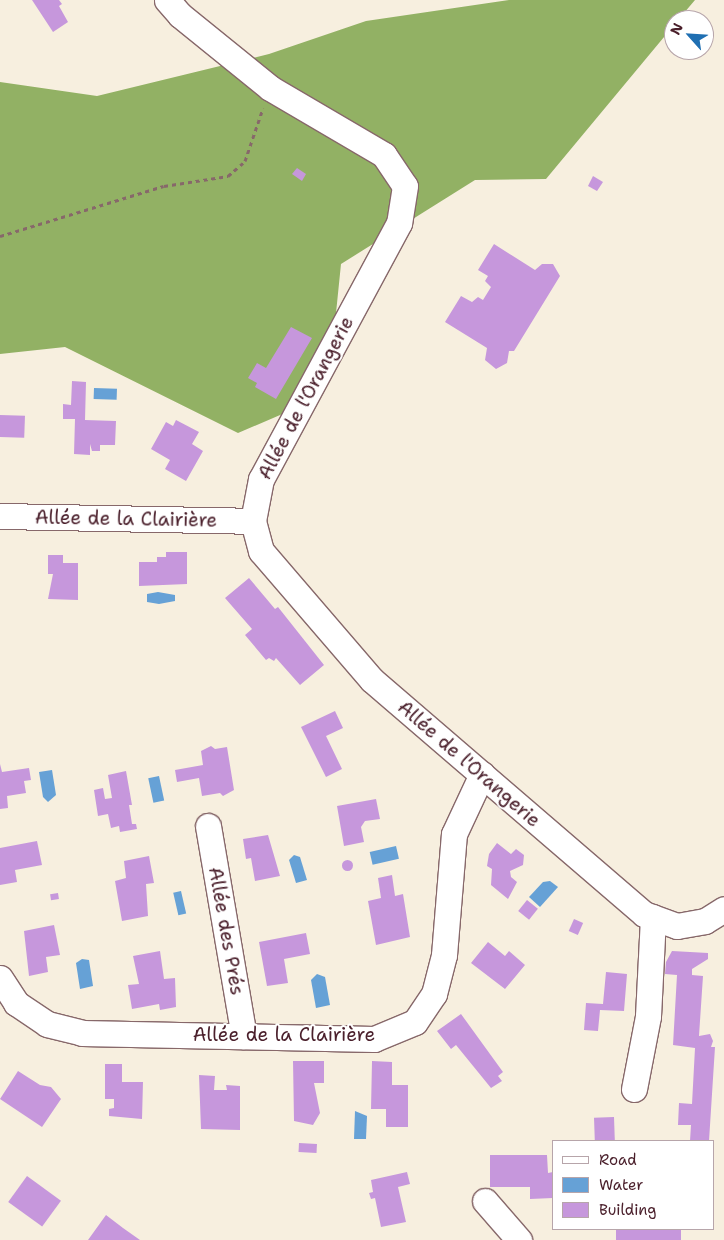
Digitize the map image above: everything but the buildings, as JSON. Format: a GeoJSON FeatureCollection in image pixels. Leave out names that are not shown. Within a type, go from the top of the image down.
{"type":"FeatureCollection","features":[{"type":"Feature","properties":{"kind":"street","name":"Allée de l'Orangerie"},"geometry":{"type":"LineString","coordinates":[[167,0],[180,15],[270,88],[384,155],[405,186],[399,223],[261,478],[253,521],[262,550],[372,680],[644,914],[677,926],[705,921],[724,909]]}},
{"type":"Feature","properties":{"kind":"street","name":"Allée de la Clairière"},"geometry":{"type":"LineString","coordinates":[[0,516],[253,521]]}},
{"type":"Feature","properties":{"kind":"street","name":"Allée de la Clairière"},"geometry":{"type":"LineString","coordinates":[[0,978],[16,1003],[48,1024],[82,1033],[374,1039],[415,1022],[434,994],[444,955],[454,834],[482,774]]}},
{"type":"Feature","properties":{"kind":"street","name":"Allée des Prés"},"geometry":{"type":"LineString","coordinates":[[208,826],[244,1036]]}},
{"type":"Feature","properties":{"kind":"street"},"geometry":{"type":"LineString","coordinates":[[634,1089],[648,1016],[653,917]]}},
{"type":"Feature","properties":{"kind":"street"},"geometry":{"type":"LineString","coordinates":[[485,1201],[519,1240]]}},
{"type":"Feature","properties":{"kind":"path"},"geometry":{"type":"LineString","coordinates":[[0,236],[164,186],[228,176],[245,161],[270,88]]}},
{"type":"Feature","properties":{"kind":"green space"},"geometry":{"type":"Polygon","coordinates":[[[509,0],[695,0],[686,10],[664,10],[664,37],[546,179],[475,180],[341,264],[330,372],[294,409],[238,433],[65,347],[0,354],[0,82],[97,96],[269,54],[366,21],[509,0]]]}},
{"type":"Feature","properties":{"kind":"water"},"geometry":{"type":"Polygon","coordinates":[[[94,388],[117,389],[117,400],[94,399],[94,388]]]}},
{"type":"Feature","properties":{"kind":"water"},"geometry":{"type":"Polygon","coordinates":[[[158,592],[175,595],[175,601],[159,604],[147,602],[147,594],[158,592]]]}},
{"type":"Feature","properties":{"kind":"water"},"geometry":{"type":"Polygon","coordinates":[[[52,770],[56,795],[48,802],[43,797],[39,772],[52,770]]]}},
{"type":"Feature","properties":{"kind":"water"},"geometry":{"type":"Polygon","coordinates":[[[159,776],[164,800],[153,803],[148,778],[159,776]]]}},
{"type":"Feature","properties":{"kind":"water"},"geometry":{"type":"Polygon","coordinates":[[[396,846],[399,859],[373,865],[370,852],[396,846]]]}},
{"type":"Feature","properties":{"kind":"water"},"geometry":{"type":"Polygon","coordinates":[[[294,855],[300,857],[307,880],[296,883],[289,860],[294,855]]]}},
{"type":"Feature","properties":{"kind":"water"},"geometry":{"type":"Polygon","coordinates":[[[550,881],[558,887],[540,907],[529,897],[543,882],[550,881]]]}},
{"type":"Feature","properties":{"kind":"water"},"geometry":{"type":"Polygon","coordinates":[[[181,891],[186,913],[178,915],[173,893],[181,891]]]}},
{"type":"Feature","properties":{"kind":"water"},"geometry":{"type":"Polygon","coordinates":[[[82,959],[89,960],[93,986],[80,989],[76,963],[82,959]]]}},
{"type":"Feature","properties":{"kind":"water"},"geometry":{"type":"Polygon","coordinates":[[[317,974],[325,977],[330,1005],[316,1008],[311,980],[317,974]]]}},
{"type":"Feature","properties":{"kind":"water"},"geometry":{"type":"Polygon","coordinates":[[[355,1111],[367,1116],[366,1139],[354,1139],[355,1111]]]}}]}
